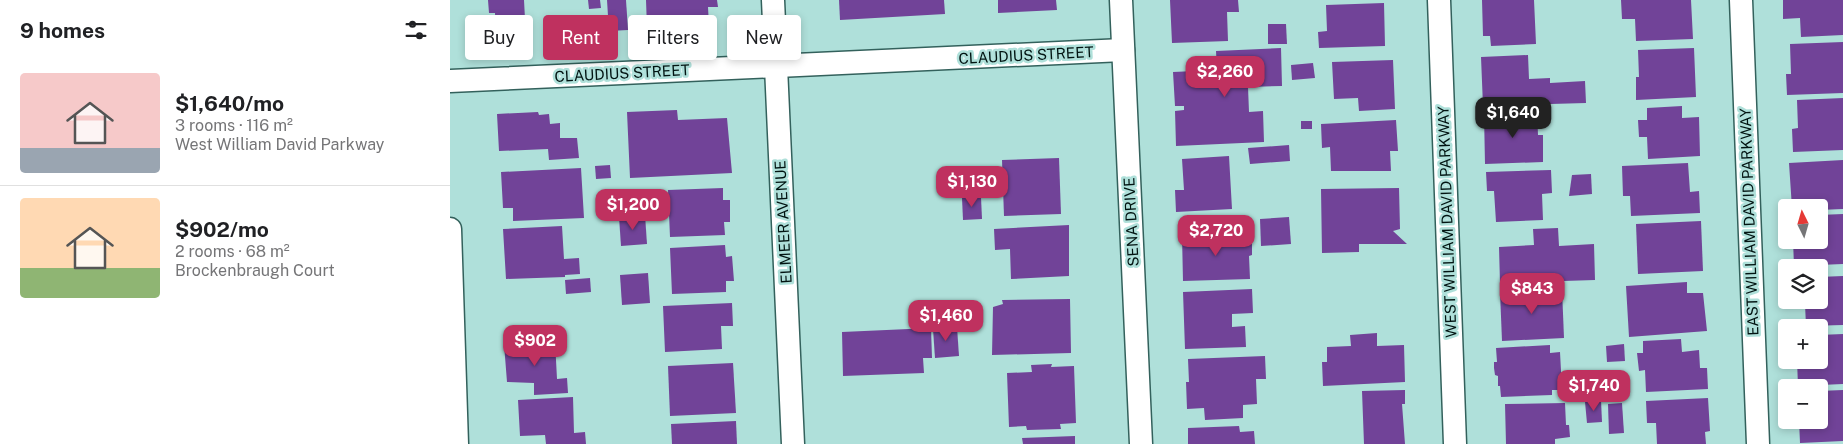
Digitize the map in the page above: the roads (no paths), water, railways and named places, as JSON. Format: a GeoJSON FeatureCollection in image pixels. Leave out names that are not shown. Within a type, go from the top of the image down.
{"type":"FeatureCollection","features":[{"type":"Feature","properties":{"kind":"street","name":"ELMEER AVENUE"},"geometry":{"type":"LineString","coordinates":[[773,0],[793,444]]}},
{"type":"Feature","properties":{"kind":"street","name":"SENA DRIVE"},"geometry":{"type":"LineString","coordinates":[[1121,0],[1141,444]]}},
{"type":"Feature","properties":{"kind":"street","name":"WEST WILLIAM DAVID PARKWAY"},"geometry":{"type":"LineString","coordinates":[[1439,0],[1455,444]]}},
{"type":"Feature","properties":{"kind":"street","name":"EAST WILLIAM DAVID PARKWAY"},"geometry":{"type":"LineString","coordinates":[[1741,0],[1758,444]]}},
{"type":"Feature","properties":{"kind":"street","name":"CLAUDIUS STREET"},"geometry":{"type":"LineString","coordinates":[[450,81],[1123,50]]}},
{"type":"Feature","properties":{"kind":"street"},"geometry":{"type":"LineString","coordinates":[[450,229],[458,444]]}}]}
